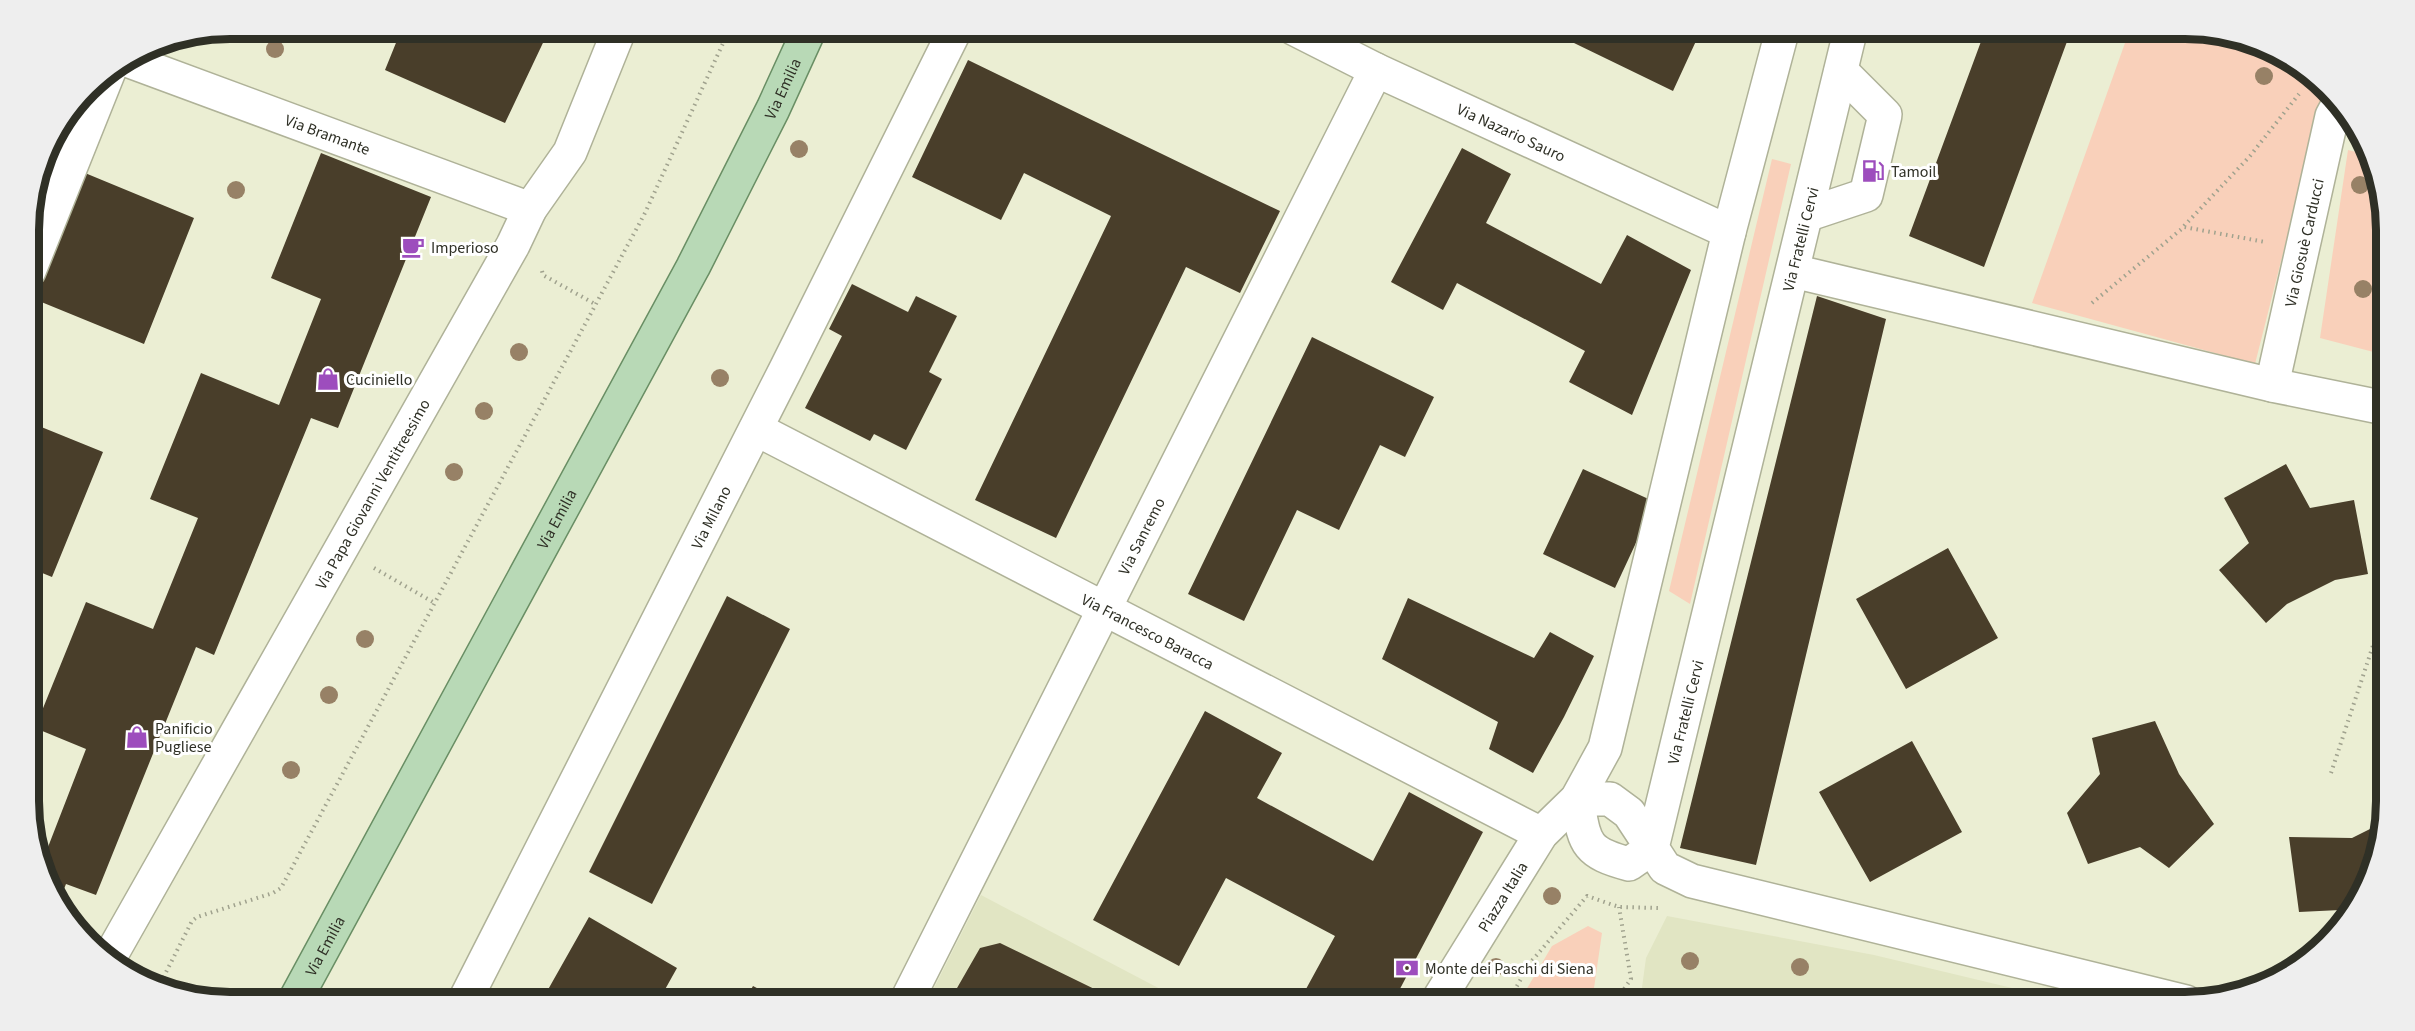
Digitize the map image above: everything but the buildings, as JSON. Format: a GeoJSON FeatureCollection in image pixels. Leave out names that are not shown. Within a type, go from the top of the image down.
{"type":"FeatureCollection","features":[{"type":"Feature","properties":{"kind":"main road","name":"Via Emilia"},"geometry":{"type":"LineString","coordinates":[[299,992],[693,267],[773,109],[805,39]]}},
{"type":"Feature","properties":{"kind":"street","name":"Via Papa Giovanni Ventitreesimo"},"geometry":{"type":"LineString","coordinates":[[113,952],[339,548],[513,245],[530,209],[570,152],[616,39]]}},
{"type":"Feature","properties":{"kind":"street","name":"Via Milano"},"geometry":{"type":"LineString","coordinates":[[469,992],[756,429],[951,39]]}},
{"type":"Feature","properties":{"kind":"street","name":"Via Nazario Sauro"},"geometry":{"type":"LineString","coordinates":[[1315,39],[1376,70],[1729,231]]}},
{"type":"Feature","properties":{"kind":"street"},"geometry":{"type":"LineString","coordinates":[[1652,848],[1629,864],[1604,857],[1585,839],[1577,799],[1605,748],[1729,231],[1780,39]]}},
{"type":"Feature","properties":{"kind":"street","name":"Via Fratelli Cervi"},"geometry":{"type":"LineString","coordinates":[[1652,848],[1848,39]]}},
{"type":"Feature","properties":{"kind":"street","name":"Via Bramante"},"geometry":{"type":"LineString","coordinates":[[137,64],[530,209]]}},
{"type":"Feature","properties":{"kind":"street","name":"Via Sanremo"},"geometry":{"type":"LineString","coordinates":[[911,992],[1376,70]]}},
{"type":"Feature","properties":{"kind":"street"},"geometry":{"type":"LineString","coordinates":[[1806,215],[1866,195],[1885,115],[1841,71]]}},
{"type":"Feature","properties":{"kind":"street"},"geometry":{"type":"LineString","coordinates":[[39,246],[102,88]]}},
{"type":"Feature","properties":{"kind":"street","name":"Via Giosuè Carducci"},"geometry":{"type":"LineString","coordinates":[[2272,385],[2335,111]]}},
{"type":"Feature","properties":{"kind":"street"},"geometry":{"type":"LineString","coordinates":[[1793,271],[2272,385],[2376,406]]}},
{"type":"Feature","properties":{"kind":"street","name":"Via Francesco Baracca"},"geometry":{"type":"LineString","coordinates":[[756,429],[1541,834]]}},
{"type":"Feature","properties":{"kind":"street"},"geometry":{"type":"LineString","coordinates":[[1577,799],[1610,799],[1629,813],[1665,868],[1692,880],[2146,992]]}},
{"type":"Feature","properties":{"kind":"street","name":"Piazza Italia"},"geometry":{"type":"LineString","coordinates":[[1443,992],[1541,834],[1577,799]]}},
{"type":"Feature","properties":{"kind":"path"},"geometry":{"type":"LineString","coordinates":[[162,979],[192,921],[197,917],[273,893],[281,888],[645,213],[725,39]]}},
{"type":"Feature","properties":{"kind":"path"},"geometry":{"type":"LineString","coordinates":[[2089,306],[2184,227],[2250,156],[2300,93]]}},
{"type":"Feature","properties":{"kind":"path"},"geometry":{"type":"LineString","coordinates":[[2184,227],[2267,243]]}},
{"type":"Feature","properties":{"kind":"path"},"geometry":{"type":"LineString","coordinates":[[513,245],[540,260],[543,276],[595,304]]}},
{"type":"Feature","properties":{"kind":"path"},"geometry":{"type":"LineString","coordinates":[[339,548],[433,603]]}},
{"type":"Feature","properties":{"kind":"path"},"geometry":{"type":"LineString","coordinates":[[2331,773],[2376,636]]}},
{"type":"Feature","properties":{"kind":"path"},"geometry":{"type":"LineString","coordinates":[[1514,992],[1530,963],[1587,896],[1619,907],[1677,909],[1692,880]]}},
{"type":"Feature","properties":{"kind":"path"},"geometry":{"type":"LineString","coordinates":[[1619,907],[1631,980],[1622,992]]}},
{"type":"Feature","properties":{"kind":"shaded area"},"geometry":{"type":"Polygon","coordinates":[[[2126,39],[2198,39],[2247,49],[2281,65],[2301,78],[2322,98],[2255,364],[2032,303],[2126,39]]]}},
{"type":"Feature","properties":{"kind":"shaded area"},"geometry":{"type":"Polygon","coordinates":[[[2348,150],[2359,153],[2361,157],[2370,180],[2374,205],[2376,353],[2320,338],[2348,150]]]}},
{"type":"Feature","properties":{"kind":"shaded area"},"geometry":{"type":"Polygon","coordinates":[[[1772,159],[1791,164],[1690,604],[1669,591],[1772,159]]]}},
{"type":"Feature","properties":{"kind":"shaded area"},"geometry":{"type":"Polygon","coordinates":[[[981,895],[1166,992],[932,992],[981,895]]]}},
{"type":"Feature","properties":{"kind":"shaded area"},"geometry":{"type":"Polygon","coordinates":[[[1667,916],[1874,955],[2029,992],[1641,992],[1646,958],[1667,916]]]}},
{"type":"Feature","properties":{"kind":"shaded area"},"geometry":{"type":"Polygon","coordinates":[[[1588,926],[1602,933],[1593,992],[1525,992],[1552,946],[1588,926]]]}},
{"type":"Feature","properties":{"kind":"place","name":"Tamoil"},"geometry":{"type":"Point","coordinates":[1873,171]}},
{"type":"Feature","properties":{"kind":"place","name":"Imperioso"},"geometry":{"type":"Point","coordinates":[413,247]}},
{"type":"Feature","properties":{"kind":"place","name":"Cuciniello"},"geometry":{"type":"Point","coordinates":[328,379]}},
{"type":"Feature","properties":{"kind":"place","name":"Panificio Pugliese"},"geometry":{"type":"Point","coordinates":[137,737]}},
{"type":"Feature","properties":{"kind":"place","name":"Monte dei Paschi di Siena"},"geometry":{"type":"Point","coordinates":[1407,968]}}]}
